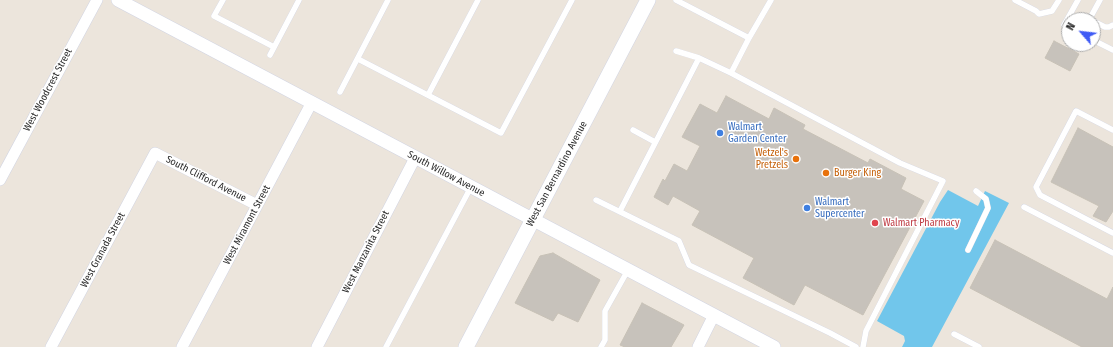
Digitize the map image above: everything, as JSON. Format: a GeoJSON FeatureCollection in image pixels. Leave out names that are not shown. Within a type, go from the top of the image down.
{"type":"FeatureCollection","features":[{"type":"Feature","properties":{"kind":"main road","name":"West San Bernardino Avenue"},"geometry":{"type":"LineString","coordinates":[[466,347],[648,0]]}},
{"type":"Feature","properties":{"kind":"street","name":"West Woodcrest Street"},"geometry":{"type":"LineString","coordinates":[[0,180],[97,0]]}},
{"type":"Feature","properties":{"kind":"street","name":"South Willow Avenue"},"geometry":{"type":"LineString","coordinates":[[118,0],[774,347]]}},
{"type":"Feature","properties":{"kind":"street","name":"West Miramont Street"},"geometry":{"type":"LineString","coordinates":[[182,347],[312,102]]}},
{"type":"Feature","properties":{"kind":"street","name":"South Clifford Avenue"},"geometry":{"type":"LineString","coordinates":[[155,153],[257,205]]}},
{"type":"Feature","properties":{"kind":"street","name":"West Granada Street"},"geometry":{"type":"LineString","coordinates":[[52,347],[155,153]]}},
{"type":"Feature","properties":{"kind":"street","name":"West Manzanita Street"},"geometry":{"type":"LineString","coordinates":[[317,347],[415,158]]}},
{"type":"Feature","properties":{"kind":"street"},"geometry":{"type":"LineString","coordinates":[[698,347],[714,315]]}},
{"type":"Feature","properties":{"kind":"lane"},"geometry":{"type":"LineString","coordinates":[[223,0],[214,16],[274,47]]}},
{"type":"Feature","properties":{"kind":"lane"},"geometry":{"type":"LineString","coordinates":[[270,55],[299,0]]}},
{"type":"Feature","properties":{"kind":"lane"},"geometry":{"type":"LineString","coordinates":[[340,92],[388,0]]}},
{"type":"Feature","properties":{"kind":"lane"},"geometry":{"type":"LineString","coordinates":[[428,95],[478,0]]}},
{"type":"Feature","properties":{"kind":"lane"},"geometry":{"type":"LineString","coordinates":[[358,58],[501,133],[572,0]]}},
{"type":"Feature","properties":{"kind":"lane"},"geometry":{"type":"LineString","coordinates":[[676,0],[749,38]]}},
{"type":"Feature","properties":{"kind":"lane"},"geometry":{"type":"LineString","coordinates":[[731,73],[771,0]]}},
{"type":"Feature","properties":{"kind":"lane"},"geometry":{"type":"LineString","coordinates":[[1015,0],[1039,14],[1052,11],[1059,0]]}},
{"type":"Feature","properties":{"kind":"lane"},"geometry":{"type":"LineString","coordinates":[[1071,12],[1078,0]]}},
{"type":"Feature","properties":{"kind":"lane"},"geometry":{"type":"LineString","coordinates":[[1095,12],[1100,0]]}},
{"type":"Feature","properties":{"kind":"lane"},"geometry":{"type":"LineString","coordinates":[[1101,25],[1109,27],[1113,25]]}},
{"type":"Feature","properties":{"kind":"lane"},"geometry":{"type":"LineString","coordinates":[[1101,44],[1113,50]]}},
{"type":"Feature","properties":{"kind":"lane"},"geometry":{"type":"LineString","coordinates":[[676,50],[699,58],[731,73],[900,163],[943,181],[866,331],[863,347]]}},
{"type":"Feature","properties":{"kind":"lane"},"geometry":{"type":"LineString","coordinates":[[620,211],[699,58]]}},
{"type":"Feature","properties":{"kind":"lane"},"geometry":{"type":"LineString","coordinates":[[1113,130],[1076,111],[1036,187],[1040,195],[1113,233]]}},
{"type":"Feature","properties":{"kind":"lane"},"geometry":{"type":"LineString","coordinates":[[633,130],[655,142]]}},
{"type":"Feature","properties":{"kind":"lane"},"geometry":{"type":"LineString","coordinates":[[386,347],[471,187]]}},
{"type":"Feature","properties":{"kind":"lane"},"geometry":{"type":"LineString","coordinates":[[968,250],[988,208],[986,200],[976,191]]}},
{"type":"Feature","properties":{"kind":"lane"},"geometry":{"type":"LineString","coordinates":[[596,200],[679,241],[690,265],[856,347]]}},
{"type":"Feature","properties":{"kind":"lane"},"geometry":{"type":"LineString","coordinates":[[1024,207],[1113,253]]}},
{"type":"Feature","properties":{"kind":"lane"},"geometry":{"type":"LineString","coordinates":[[602,347],[605,340],[605,311],[628,270]]}},
{"type":"Feature","properties":{"kind":"lane"},"geometry":{"type":"LineString","coordinates":[[954,334],[979,347]]}},
{"type":"Feature","properties":{"kind":"water"},"geometry":{"type":"Polygon","coordinates":[[[948,190],[978,206],[985,191],[1009,203],[932,347],[902,347],[905,341],[904,336],[877,321],[940,202],[948,190]]]}},
{"type":"Feature","properties":{"kind":"building"},"geometry":{"type":"Polygon","coordinates":[[[1054,41],[1061,45],[1061,52],[1075,52],[1079,54],[1070,71],[1045,58],[1054,41]]]}},
{"type":"Feature","properties":{"kind":"building","name":"Walmart Supercenter"},"geometry":{"type":"Polygon","coordinates":[[[726,96],[769,119],[774,108],[805,125],[803,129],[868,163],[870,159],[906,178],[901,189],[924,201],[863,315],[805,285],[794,305],[743,278],[754,258],[692,225],[700,211],[673,196],[668,205],[654,197],[663,179],[665,181],[674,164],[687,171],[700,146],[682,137],[700,104],[717,113],[726,96]]]}},
{"type":"Feature","properties":{"kind":"building"},"geometry":{"type":"Polygon","coordinates":[[[1078,128],[1113,147],[1113,211],[1106,222],[1093,216],[1099,206],[1051,182],[1078,128]]]}},
{"type":"Feature","properties":{"kind":"building"},"geometry":{"type":"Polygon","coordinates":[[[995,240],[1107,299],[1113,287],[1113,347],[1082,347],[970,288],[995,240]]]}},
{"type":"Feature","properties":{"kind":"building"},"geometry":{"type":"Polygon","coordinates":[[[553,253],[600,280],[578,322],[558,313],[553,321],[515,303],[540,256],[553,253]]]}},
{"type":"Feature","properties":{"kind":"building"},"geometry":{"type":"Polygon","coordinates":[[[642,303],[684,325],[671,347],[625,347],[620,345],[642,303]]]}},
{"type":"Feature","properties":{"kind":"place","name":"Walmart Garden Center"},"geometry":{"type":"Point","coordinates":[720,133]}},
{"type":"Feature","properties":{"kind":"place","name":"Wetzel's Pretzels"},"geometry":{"type":"Point","coordinates":[796,159]}},
{"type":"Feature","properties":{"kind":"place","name":"Burger King"},"geometry":{"type":"Point","coordinates":[826,173]}},
{"type":"Feature","properties":{"kind":"place","name":"Walmart Supercenter"},"geometry":{"type":"Point","coordinates":[807,208]}},
{"type":"Feature","properties":{"kind":"place","name":"Walmart Pharmacy"},"geometry":{"type":"Point","coordinates":[875,223]}}]}
